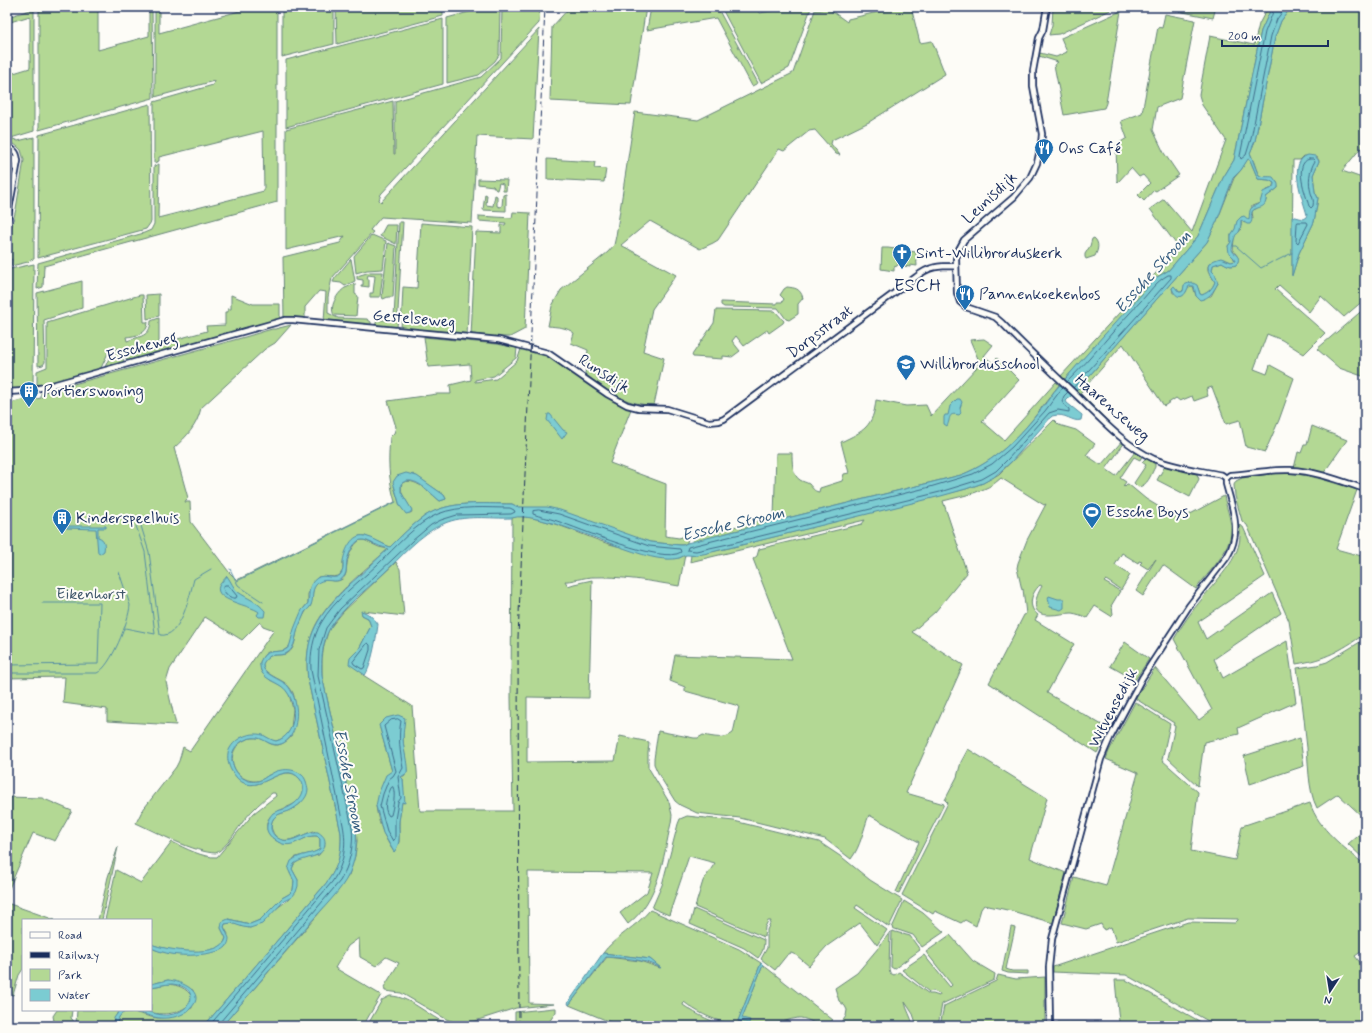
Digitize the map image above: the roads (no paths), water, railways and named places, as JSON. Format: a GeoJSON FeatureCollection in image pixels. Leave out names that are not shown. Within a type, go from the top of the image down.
{"type":"FeatureCollection","features":[{"type":"Feature","properties":{"kind":"street","name":"Leunisdijk"},"geometry":{"type":"LineString","coordinates":[[960,302],[957,286],[956,266],[957,254],[964,240],[1014,197],[1030,178],[1039,159],[1042,134],[1033,86],[1032,71],[1039,38],[1043,30],[1047,7]]}},
{"type":"Feature","properties":{"kind":"street"},"geometry":{"type":"LineString","coordinates":[[7,148],[14,150],[18,155],[7,220]]}},
{"type":"Feature","properties":{"kind":"street"},"geometry":{"type":"LineString","coordinates":[[7,154],[14,160],[15,177]]}},
{"type":"Feature","properties":{"kind":"street","name":"Dorpsstraat"},"geometry":{"type":"LineString","coordinates":[[701,420],[714,422],[724,419],[910,282],[922,271],[933,268],[956,266]]}},
{"type":"Feature","properties":{"kind":"street","name":"Haarenseweg"},"geometry":{"type":"LineString","coordinates":[[960,302],[966,307],[995,317],[1002,322],[1024,346],[1128,443],[1145,454],[1170,465],[1222,475],[1226,478]]}},
{"type":"Feature","properties":{"kind":"street","name":"Gestelseweg"},"geometry":{"type":"LineString","coordinates":[[282,321],[293,320],[492,339],[543,351]]}},
{"type":"Feature","properties":{"kind":"street","name":"Esscheweg"},"geometry":{"type":"LineString","coordinates":[[7,392],[45,387],[282,321]]}},
{"type":"Feature","properties":{"kind":"street","name":"Runsdijk"},"geometry":{"type":"LineString","coordinates":[[543,351],[621,403],[635,407],[674,411],[701,420]]}},
{"type":"Feature","properties":{"kind":"street"},"geometry":{"type":"LineString","coordinates":[[1226,478],[1230,475],[1275,470],[1291,470],[1321,475],[1365,490]]}},
{"type":"Feature","properties":{"kind":"street","name":"Witvensedijk"},"geometry":{"type":"LineString","coordinates":[[1050,1026],[1049,973],[1054,932],[1103,752],[1142,678],[1189,606],[1227,557],[1233,544],[1236,523],[1226,484],[1226,478]]}},
{"type":"Feature","properties":{"kind":"water"},"geometry":{"type":"Polygon","coordinates":[[[1272,7],[1291,7],[1281,21],[1275,37],[1255,141],[1250,153],[1258,174],[1260,176],[1273,177],[1278,184],[1278,188],[1266,197],[1265,204],[1263,206],[1252,212],[1252,221],[1250,224],[1247,224],[1241,220],[1240,229],[1235,236],[1232,249],[1238,257],[1238,262],[1236,265],[1232,266],[1222,262],[1213,265],[1212,271],[1215,274],[1218,283],[1211,294],[1206,298],[1200,300],[1196,296],[1194,286],[1189,286],[1184,295],[1180,297],[1173,291],[1172,288],[1174,286],[1179,292],[1183,291],[1184,285],[1191,282],[1197,285],[1200,294],[1202,295],[1213,287],[1215,282],[1208,268],[1211,262],[1221,258],[1231,262],[1235,261],[1229,253],[1228,246],[1231,242],[1231,235],[1235,229],[1237,221],[1244,216],[1249,220],[1251,209],[1260,203],[1263,192],[1272,188],[1274,185],[1274,183],[1269,180],[1258,179],[1250,160],[1248,159],[1241,170],[1233,178],[1217,221],[1207,242],[1066,401],[1082,415],[1081,420],[1078,421],[1061,415],[1052,416],[1011,462],[994,477],[983,483],[941,496],[708,553],[686,555],[674,559],[657,558],[560,525],[524,517],[468,518],[451,521],[435,528],[411,546],[341,613],[327,633],[324,645],[322,676],[356,827],[356,851],[346,880],[222,1026],[204,1026],[323,887],[332,875],[338,862],[341,849],[341,833],[308,680],[308,650],[316,626],[330,605],[350,584],[388,549],[363,540],[360,540],[352,547],[347,560],[346,573],[342,579],[335,581],[323,581],[314,587],[311,605],[305,612],[294,645],[290,651],[283,654],[270,656],[264,661],[263,666],[268,674],[288,686],[294,698],[297,716],[294,730],[291,735],[284,742],[275,745],[258,738],[248,739],[236,747],[232,756],[235,770],[241,777],[249,781],[260,780],[274,772],[282,770],[295,771],[303,776],[308,793],[302,802],[289,811],[278,815],[272,820],[271,830],[275,836],[286,841],[312,832],[318,832],[322,835],[325,842],[322,851],[294,864],[292,869],[298,880],[296,892],[292,897],[284,901],[262,924],[250,928],[231,923],[225,924],[224,927],[229,939],[227,946],[224,949],[207,954],[175,955],[152,948],[152,944],[168,949],[204,951],[215,949],[222,945],[226,938],[221,928],[222,922],[228,919],[250,924],[260,920],[282,898],[293,890],[294,881],[288,869],[291,861],[295,858],[320,849],[320,839],[317,836],[312,836],[286,845],[273,838],[267,830],[268,821],[273,813],[291,806],[301,796],[303,788],[300,779],[293,773],[285,773],[250,785],[241,782],[230,769],[228,753],[230,748],[237,740],[247,735],[263,735],[276,741],[283,738],[288,733],[293,720],[294,712],[291,698],[284,688],[264,675],[261,671],[260,662],[265,654],[288,648],[300,613],[308,603],[312,583],[317,578],[323,576],[338,577],[340,575],[343,570],[343,561],[347,547],[356,537],[365,536],[372,538],[390,547],[425,516],[445,507],[467,504],[512,504],[518,507],[547,507],[560,510],[650,542],[683,545],[961,475],[973,470],[996,455],[1016,438],[1154,279],[1169,270],[1198,236],[1223,178],[1234,160],[1261,31],[1272,7]]]}},
{"type":"Feature","properties":{"kind":"water"},"geometry":{"type":"Polygon","coordinates":[[[1308,155],[1315,156],[1319,161],[1313,175],[1315,192],[1318,198],[1314,222],[1299,253],[1292,276],[1292,216],[1303,219],[1307,215],[1298,182],[1298,165],[1302,159],[1308,155]]]}},
{"type":"Feature","properties":{"kind":"water"},"geometry":{"type":"Polygon","coordinates":[[[957,399],[960,399],[962,402],[960,408],[961,413],[959,415],[951,415],[947,426],[944,424],[944,417],[945,415],[948,415],[950,406],[957,399]]]}},
{"type":"Feature","properties":{"kind":"water"},"geometry":{"type":"Polygon","coordinates":[[[548,414],[550,414],[563,430],[567,432],[562,439],[547,420],[548,414]]]}},
{"type":"Feature","properties":{"kind":"water"},"geometry":{"type":"Polygon","coordinates":[[[406,473],[417,476],[444,495],[446,499],[440,501],[416,482],[406,481],[401,484],[401,492],[412,510],[410,513],[406,514],[400,506],[393,482],[397,476],[406,473]]]}},
{"type":"Feature","properties":{"kind":"water"},"geometry":{"type":"Polygon","coordinates":[[[66,526],[106,526],[106,528],[98,528],[98,537],[104,542],[104,551],[100,554],[98,553],[96,529],[66,528],[66,526]]]}},
{"type":"Feature","properties":{"kind":"water"},"geometry":{"type":"Polygon","coordinates":[[[227,576],[238,592],[256,602],[265,611],[264,617],[259,617],[257,615],[259,612],[255,609],[234,602],[222,595],[219,591],[219,586],[227,576]]]}},
{"type":"Feature","properties":{"kind":"water"},"geometry":{"type":"Polygon","coordinates":[[[1049,596],[1064,599],[1064,608],[1061,610],[1050,607],[1049,596]]]}},
{"type":"Feature","properties":{"kind":"water"},"geometry":{"type":"Polygon","coordinates":[[[361,611],[371,616],[378,624],[371,659],[365,675],[349,664],[350,658],[359,649],[371,626],[368,618],[362,615],[361,611]]]}},
{"type":"Feature","properties":{"kind":"water"},"geometry":{"type":"Polygon","coordinates":[[[398,715],[405,718],[403,740],[407,773],[401,777],[403,779],[405,803],[402,802],[399,821],[399,841],[394,852],[383,833],[376,806],[379,792],[386,775],[392,771],[379,725],[386,718],[398,715]]]}},
{"type":"Feature","properties":{"kind":"water"},"geometry":{"type":"Polygon","coordinates":[[[603,953],[650,959],[661,968],[641,961],[606,957],[569,1005],[568,1003],[603,953]]]}},
{"type":"Feature","properties":{"kind":"water"},"geometry":{"type":"Polygon","coordinates":[[[761,963],[763,965],[742,1018],[750,1020],[749,1023],[738,1021],[761,963]]]}},
{"type":"Feature","properties":{"kind":"water"},"geometry":{"type":"Polygon","coordinates":[[[168,980],[185,985],[194,992],[196,997],[195,1002],[185,1013],[172,1017],[154,1017],[140,1013],[127,1012],[122,1014],[119,1018],[117,1026],[113,1026],[114,1018],[119,1011],[146,1011],[169,1015],[177,1013],[189,1004],[191,999],[190,994],[181,986],[172,984],[152,987],[152,984],[168,980]]]}},
{"type":"Feature","properties":{"kind":"waterway"},"geometry":{"type":"LineString","coordinates":[[1233,246],[1236,246],[1261,268],[1272,262]]}},
{"type":"Feature","properties":{"kind":"waterway"},"geometry":{"type":"LineString","coordinates":[[1276,261],[1292,253]]}},
{"type":"Feature","properties":{"kind":"waterway"},"geometry":{"type":"LineString","coordinates":[[237,581],[396,502]]}},
{"type":"Feature","properties":{"kind":"waterway"},"geometry":{"type":"LineString","coordinates":[[125,628],[155,634],[145,552],[136,526]]}},
{"type":"Feature","properties":{"kind":"waterway"},"geometry":{"type":"LineString","coordinates":[[141,526],[149,552],[160,635],[167,634],[174,630],[179,623],[187,604],[194,579],[211,569]]}},
{"type":"Feature","properties":{"kind":"waterway"},"geometry":{"type":"LineString","coordinates":[[230,569],[238,585],[263,602]]}},
{"type":"Feature","properties":{"kind":"waterway"},"geometry":{"type":"LineString","coordinates":[[7,673],[97,673],[102,669],[108,662],[118,643],[129,612],[130,605],[119,572]]}},
{"type":"Feature","properties":{"kind":"waterway"},"geometry":{"type":"LineString","coordinates":[[7,665],[98,664],[100,603],[42,603]]}},
{"type":"Feature","properties":{"kind":"railway"},"geometry":{"type":"LineString","coordinates":[[519,1026],[518,638],[545,7]]}},
{"type":"Feature","properties":{"kind":"place","name":"Ons Café"},"geometry":{"type":"Point","coordinates":[1044,165]}},
{"type":"Feature","properties":{"kind":"place","name":"Sint-Willibrorduskerk"},"geometry":{"type":"Point","coordinates":[902,270]}},
{"type":"Feature","properties":{"kind":"place","name":"Pannenkoekenbos"},"geometry":{"type":"Point","coordinates":[965,311]}},
{"type":"Feature","properties":{"kind":"place","name":"Willibrordusschool"},"geometry":{"type":"Point","coordinates":[906,381]}},
{"type":"Feature","properties":{"kind":"place","name":"Portierswoning"},"geometry":{"type":"Point","coordinates":[29,408]}},
{"type":"Feature","properties":{"kind":"place","name":"Essche Boys"},"geometry":{"type":"Point","coordinates":[1092,529]}},
{"type":"Feature","properties":{"kind":"place","name":"Kinderspeelhuis"},"geometry":{"type":"Point","coordinates":[62,535]}},
{"type":"Feature","properties":{"kind":"district","name":"ESCH"},"geometry":{"type":"Point","coordinates":[918,286]}},
{"type":"Feature","properties":{"kind":"water label","name":"Essche Stroom"},"geometry":{"type":"Point","coordinates":[1153,272]}},
{"type":"Feature","properties":{"kind":"water label","name":"Essche Stroom"},"geometry":{"type":"Point","coordinates":[733,524]}},
{"type":"Feature","properties":{"kind":"water label","name":"Essche Stroom"},"geometry":{"type":"Point","coordinates":[349,781]}},
{"type":"Feature","properties":{"kind":"park label","name":"Eikenhorst"},"geometry":{"type":"Point","coordinates":[91,594]}}]}
